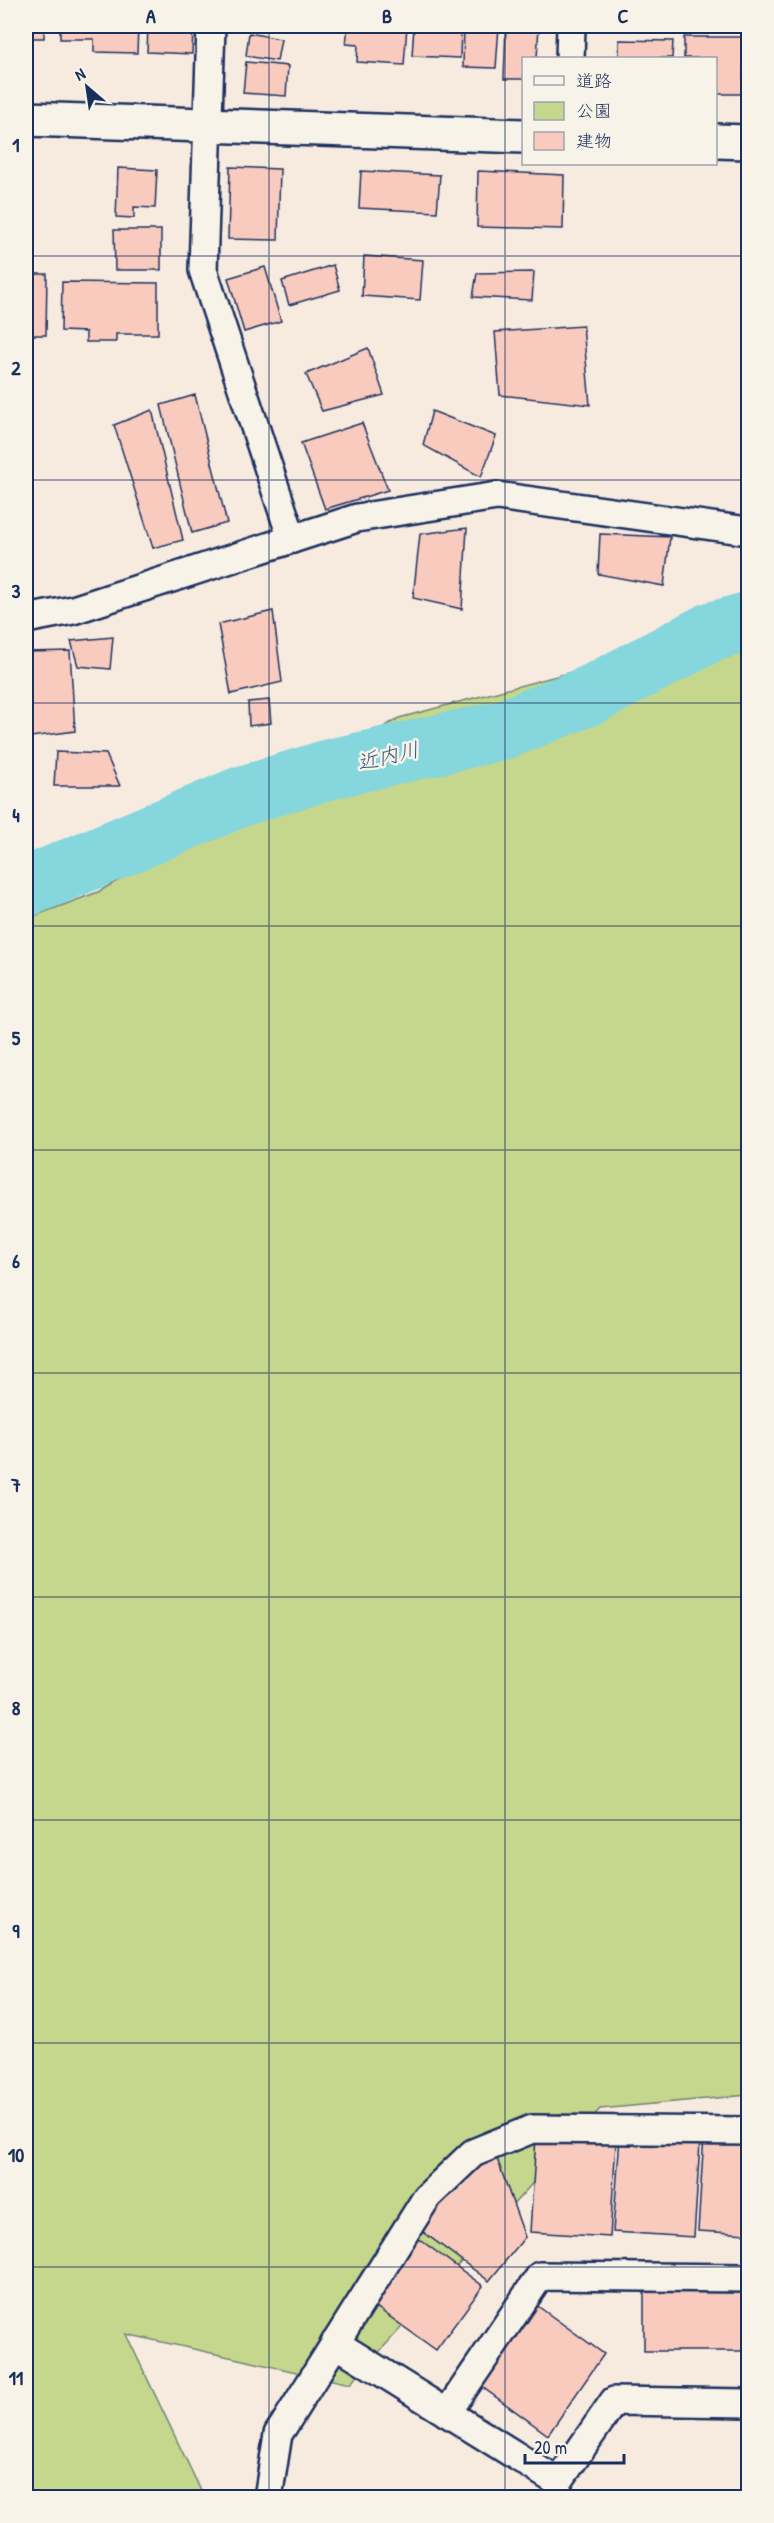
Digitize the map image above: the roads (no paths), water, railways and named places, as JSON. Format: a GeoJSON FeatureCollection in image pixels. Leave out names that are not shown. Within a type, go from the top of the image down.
{"type":"FeatureCollection","features":[{"type":"Feature","properties":{"kind":"street"},"geometry":{"type":"LineString","coordinates":[[211,26],[203,270],[292,539]]}},
{"type":"Feature","properties":{"kind":"street"},"geometry":{"type":"LineString","coordinates":[[570,57],[571,26]]}},
{"type":"Feature","properties":{"kind":"street"},"geometry":{"type":"LineString","coordinates":[[26,119],[522,136]]}},
{"type":"Feature","properties":{"kind":"street"},"geometry":{"type":"LineString","coordinates":[[717,141],[748,142]]}},
{"type":"Feature","properties":{"kind":"street"},"geometry":{"type":"LineString","coordinates":[[26,619],[73,610],[357,518],[497,496],[748,531]]}},
{"type":"Feature","properties":{"kind":"street"},"geometry":{"type":"LineString","coordinates":[[268,2498],[278,2434],[427,2197],[473,2153],[532,2129],[748,2131]]}},
{"type":"Feature","properties":{"kind":"street"},"geometry":{"type":"LineString","coordinates":[[447,2413],[540,2276],[748,2278]]}},
{"type":"Feature","properties":{"kind":"street"},"geometry":{"type":"LineString","coordinates":[[335,2343],[558,2482],[614,2401],[748,2403]]}},
{"type":"Feature","properties":{"kind":"waterway","name":"近内川"},"geometry":{"type":"LineString","coordinates":[[26,887],[242,796],[330,769],[503,730],[593,694],[711,632],[748,622]]}}]}
